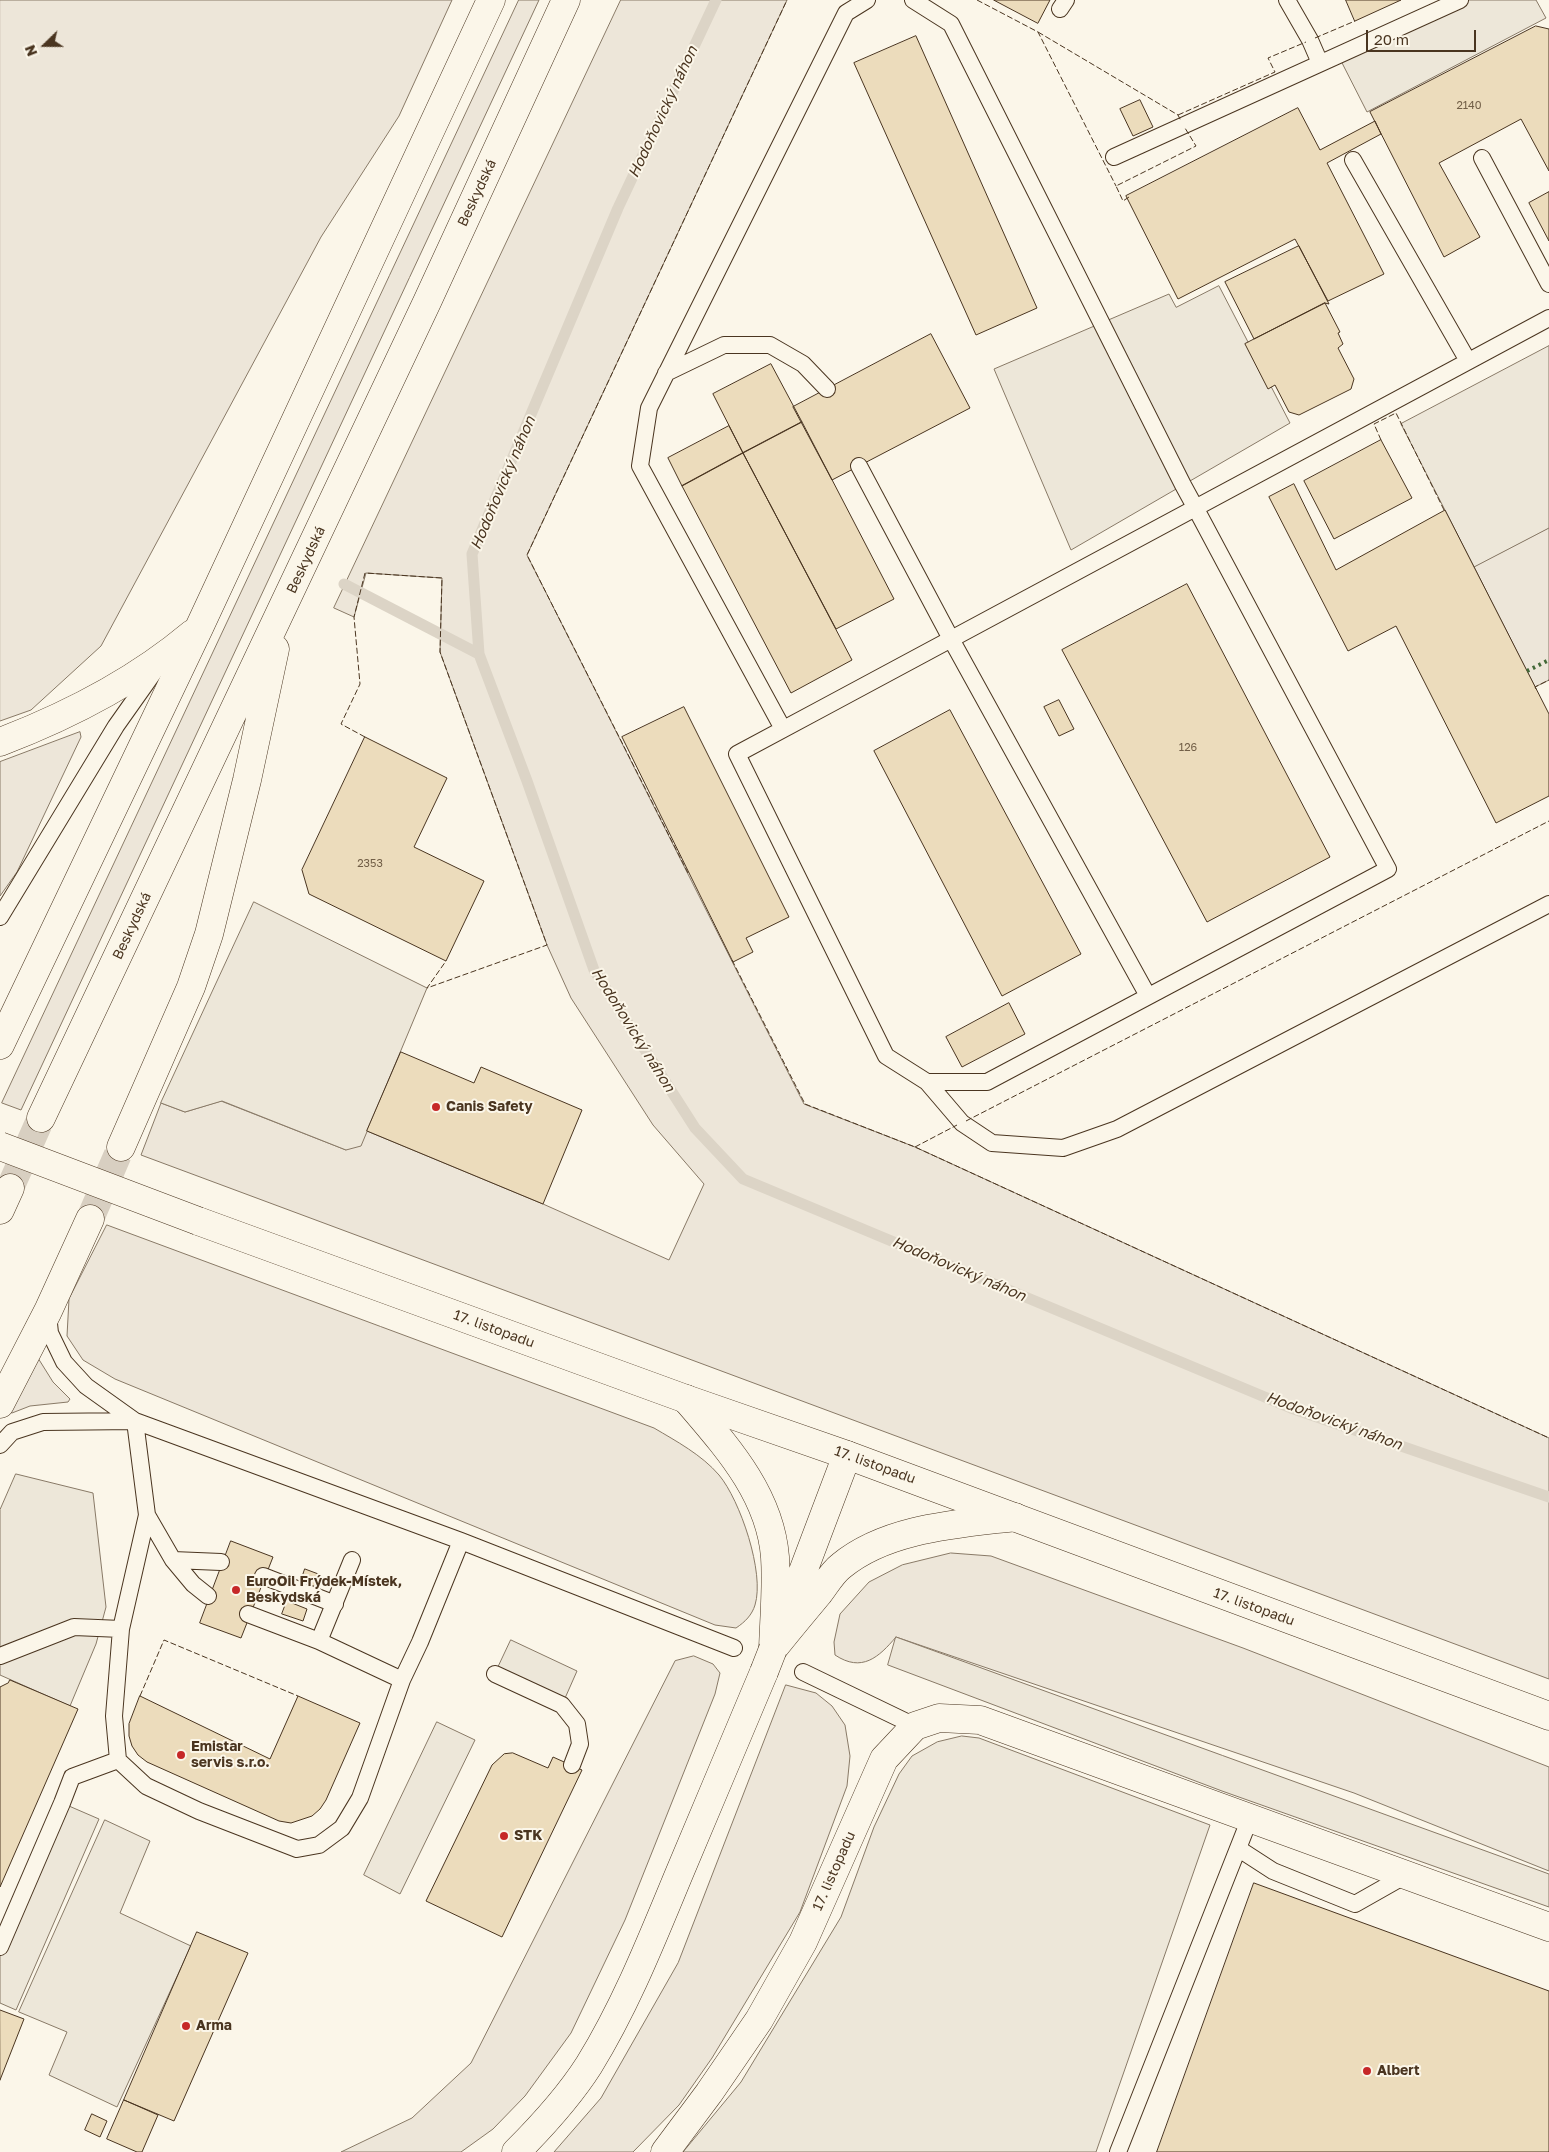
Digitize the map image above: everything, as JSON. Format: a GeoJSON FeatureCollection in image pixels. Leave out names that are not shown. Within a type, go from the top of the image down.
{"type":"FeatureCollection","features":[{"type":"Feature","properties":{"kind":"main road"},"geometry":{"type":"LineString","coordinates":[[0,1044],[199,628],[491,0]]}},
{"type":"Feature","properties":{"kind":"main road","name":"Beskydská"},"geometry":{"type":"LineString","coordinates":[[41,1118],[428,302],[566,0]]}},
{"type":"Feature","properties":{"kind":"main road"},"geometry":{"type":"LineString","coordinates":[[121,1148],[191,987],[209,934],[248,780],[284,606]]}},
{"type":"Feature","properties":{"kind":"main road"},"geometry":{"type":"LineString","coordinates":[[0,742],[86,704],[166,656],[199,628]]}},
{"type":"Feature","properties":{"kind":"main road","name":"17. listopadu"},"geometry":{"type":"LineString","coordinates":[[0,1146],[198,1221],[686,1399],[847,1455],[1549,1716]]}},
{"type":"Feature","properties":{"kind":"main road"},"geometry":{"type":"LineString","coordinates":[[0,1404],[48,1312],[90,1219]]}},
{"type":"Feature","properties":{"kind":"main road"},"geometry":{"type":"LineString","coordinates":[[686,1399],[733,1456],[749,1479],[761,1504],[770,1530],[775,1557],[769,1660]]}},
{"type":"Feature","properties":{"kind":"main road"},"geometry":{"type":"LineString","coordinates":[[516,2152],[540,2128],[588,2066],[643,1959],[769,1660],[847,1455]]}},
{"type":"Feature","properties":{"kind":"main road"},"geometry":{"type":"LineString","coordinates":[[769,1660],[840,1567],[858,1555],[877,1544],[898,1537],[967,1523],[1014,1517]]}},
{"type":"Feature","properties":{"kind":"main road","name":"17. listopadu"},"geometry":{"type":"LineString","coordinates":[[665,2152],[709,2094],[758,2020],[803,1942],[884,1759],[915,1726],[939,1718],[980,1720],[1408,1874],[1549,1927]]}},
{"type":"Feature","properties":{"kind":"lane"},"geometry":{"type":"LineString","coordinates":[[783,729],[640,466],[649,408],[666,373],[846,13],[867,0]]}},
{"type":"Feature","properties":{"kind":"lane"},"geometry":{"type":"LineString","coordinates":[[913,0],[951,24],[1195,507],[1388,869],[987,1082],[927,1082]]}},
{"type":"Feature","properties":{"kind":"lane"},"geometry":{"type":"LineString","coordinates":[[1287,0],[1310,40],[1320,63]]}},
{"type":"Feature","properties":{"kind":"lane"},"geometry":{"type":"LineString","coordinates":[[1114,157],[1460,0]]}},
{"type":"Feature","properties":{"kind":"lane"},"geometry":{"type":"LineString","coordinates":[[1482,158],[1549,284]]}},
{"type":"Feature","properties":{"kind":"lane"},"geometry":{"type":"LineString","coordinates":[[1353,160],[1468,361]]}},
{"type":"Feature","properties":{"kind":"lane"},"geometry":{"type":"LineString","coordinates":[[1549,318],[736,754],[886,1056],[927,1082],[962,1123],[992,1143],[1063,1148],[1117,1128],[1549,904]]}},
{"type":"Feature","properties":{"kind":"lane"},"geometry":{"type":"LineString","coordinates":[[666,373],[724,345],[770,345],[803,364],[826,390]]}},
{"type":"Feature","properties":{"kind":"lane"},"geometry":{"type":"LineString","coordinates":[[859,466],[951,639],[1148,996]]}},
{"type":"Feature","properties":{"kind":"lane"},"geometry":{"type":"LineString","coordinates":[[0,917],[116,726],[166,656]]}},
{"type":"Feature","properties":{"kind":"lane"},"geometry":{"type":"LineString","coordinates":[[48,1312],[50,1332],[64,1362],[86,1386],[135,1421],[461,1541],[734,1648]]}},
{"type":"Feature","properties":{"kind":"lane"},"geometry":{"type":"LineString","coordinates":[[0,1445],[12,1432],[43,1422],[135,1421]]}},
{"type":"Feature","properties":{"kind":"lane"},"geometry":{"type":"LineString","coordinates":[[135,1421],[147,1515],[121,1629],[114,1716],[118,1760],[146,1786],[199,1811],[297,1849],[319,1845],[342,1828],[360,1798],[402,1680],[420,1642],[461,1541]]}},
{"type":"Feature","properties":{"kind":"lane"},"geometry":{"type":"LineString","coordinates":[[147,1515],[173,1560],[192,1584],[208,1596]]}},
{"type":"Feature","properties":{"kind":"lane"},"geometry":{"type":"LineString","coordinates":[[173,1560],[221,1562]]}},
{"type":"Feature","properties":{"kind":"lane"},"geometry":{"type":"LineString","coordinates":[[319,1641],[352,1560]]}},
{"type":"Feature","properties":{"kind":"lane"},"geometry":{"type":"LineString","coordinates":[[263,1576],[335,1604]]}},
{"type":"Feature","properties":{"kind":"lane"},"geometry":{"type":"LineString","coordinates":[[248,1614],[319,1641],[402,1680]]}},
{"type":"Feature","properties":{"kind":"lane"},"geometry":{"type":"LineString","coordinates":[[0,1656],[74,1627],[121,1629]]}},
{"type":"Feature","properties":{"kind":"lane"},"geometry":{"type":"LineString","coordinates":[[803,1672],[915,1726]]}},
{"type":"Feature","properties":{"kind":"lane"},"geometry":{"type":"LineString","coordinates":[[495,1674],[562,1705],[577,1724],[580,1744],[572,1765]]}},
{"type":"Feature","properties":{"kind":"lane"},"geometry":{"type":"LineString","coordinates":[[0,1947],[72,1777],[118,1760]]}},
{"type":"Feature","properties":{"kind":"lane"},"geometry":{"type":"LineString","coordinates":[[1118,2152],[1250,1818]]}},
{"type":"Feature","properties":{"kind":"lane"},"geometry":{"type":"LineString","coordinates":[[1239,1849],[1274,1871],[1355,1904],[1408,1874]]}},
{"type":"Feature","properties":{"kind":"shaded area"},"geometry":{"type":"Polygon","coordinates":[[[0,0],[452,0],[399,116],[321,237],[101,646],[31,710],[0,721],[0,0]]]}},
{"type":"Feature","properties":{"kind":"shaded area"},"geometry":{"type":"Polygon","coordinates":[[[519,0],[539,0],[21,1110],[2,1103],[519,0]]]}},
{"type":"Feature","properties":{"kind":"shaded area"},"geometry":{"type":"Polygon","coordinates":[[[621,0],[787,0],[527,555],[804,1104],[915,1147],[1549,1438],[1549,1679],[141,1155],[161,1103],[185,1112],[221,1101],[346,1150],[367,1131],[543,1204],[669,1260],[704,1184],[653,1125],[571,998],[547,945],[440,652],[442,578],[366,573],[354,617],[334,608],[621,0]]]}},
{"type":"Feature","properties":{"kind":"shaded area"},"geometry":{"type":"Polygon","coordinates":[[[1460,0],[1536,0],[1546,18],[1367,112],[1338,55],[1460,0]]]}},
{"type":"Feature","properties":{"kind":"shaded area"},"geometry":{"type":"Polygon","coordinates":[[[1219,286],[1290,423],[1071,550],[994,369],[1169,294],[1176,307],[1219,286]]]}},
{"type":"Feature","properties":{"kind":"shaded area"},"geometry":{"type":"Polygon","coordinates":[[[1549,346],[1549,528],[1474,567],[1401,424],[1549,346]]]}},
{"type":"Feature","properties":{"kind":"shaded area"},"geometry":{"type":"Polygon","coordinates":[[[1549,528],[1549,680],[1535,687],[1474,567],[1549,528]]]}},
{"type":"Feature","properties":{"kind":"shaded area"},"geometry":{"type":"Polygon","coordinates":[[[80,732],[81,737],[17,872],[0,896],[0,762],[80,732]]]}},
{"type":"Feature","properties":{"kind":"shaded area"},"geometry":{"type":"Polygon","coordinates":[[[254,902],[427,988],[361,1146],[346,1150],[222,1101],[185,1112],[161,1103],[254,902]]]}},
{"type":"Feature","properties":{"kind":"shaded area"},"geometry":{"type":"Polygon","coordinates":[[[107,1225],[654,1428],[671,1438],[697,1455],[712,1468],[727,1486],[735,1501],[749,1537],[757,1575],[757,1591],[752,1612],[736,1628],[715,1625],[115,1379],[83,1360],[67,1336],[69,1299],[107,1225]]]}},
{"type":"Feature","properties":{"kind":"shaded area"},"geometry":{"type":"Polygon","coordinates":[[[38,1358],[53,1382],[70,1399],[68,1402],[30,1406],[12,1413],[10,1412],[38,1358]]]}},
{"type":"Feature","properties":{"kind":"shaded area"},"geometry":{"type":"Polygon","coordinates":[[[16,1474],[93,1493],[106,1607],[96,1644],[70,1706],[0,1675],[0,1510],[16,1474]]]}},
{"type":"Feature","properties":{"kind":"shaded area"},"geometry":{"type":"Polygon","coordinates":[[[951,1553],[991,1556],[1243,1648],[1549,1767],[1549,1871],[1354,1793],[896,1637],[883,1651],[869,1660],[854,1663],[835,1655],[834,1642],[840,1614],[869,1582],[902,1565],[951,1553]]]}},
{"type":"Feature","properties":{"kind":"shaded area"},"geometry":{"type":"Polygon","coordinates":[[[896,1637],[1549,1874],[1549,1907],[1222,1791],[888,1665],[896,1637]]]}},
{"type":"Feature","properties":{"kind":"shaded area"},"geometry":{"type":"Polygon","coordinates":[[[511,1640],[577,1671],[562,1705],[495,1674],[511,1640]]]}},
{"type":"Feature","properties":{"kind":"shaded area"},"geometry":{"type":"Polygon","coordinates":[[[694,1656],[713,1664],[720,1673],[715,1694],[625,1920],[571,2033],[525,2096],[493,2129],[461,2152],[341,2152],[412,2118],[471,2063],[675,1661],[694,1656]]]}},
{"type":"Feature","properties":{"kind":"shaded area"},"geometry":{"type":"Polygon","coordinates":[[[786,1685],[816,1693],[832,1706],[845,1725],[850,1756],[847,1786],[800,1912],[712,2058],[679,2105],[633,2152],[554,2152],[601,2098],[678,1963],[786,1685]]]}},
{"type":"Feature","properties":{"kind":"shaded area"},"geometry":{"type":"Polygon","coordinates":[[[437,1722],[475,1740],[400,1894],[364,1875],[437,1722]]]}},
{"type":"Feature","properties":{"kind":"shaded area"},"geometry":{"type":"Polygon","coordinates":[[[962,1736],[979,1738],[1210,1825],[1096,2152],[683,2152],[741,2082],[841,1917],[874,1827],[899,1774],[912,1756],[937,1742],[962,1736]]]}},
{"type":"Feature","properties":{"kind":"shaded area"},"geometry":{"type":"Polygon","coordinates":[[[62,1803],[99,1819],[16,2010],[0,2003],[0,1947],[62,1803]]]}},
{"type":"Feature","properties":{"kind":"shaded area"},"geometry":{"type":"Polygon","coordinates":[[[105,1820],[150,1841],[120,1913],[191,1946],[117,2107],[49,2075],[67,2032],[19,2012],[105,1820]]]}},
{"type":"Feature","properties":{"kind":"building"},"geometry":{"type":"Polygon","coordinates":[[[994,0],[1050,0],[1038,23],[994,0]]]}},
{"type":"Feature","properties":{"kind":"building"},"geometry":{"type":"Polygon","coordinates":[[[1346,0],[1401,0],[1355,21],[1346,0]]]}},
{"type":"Feature","properties":{"kind":"building"},"geometry":{"type":"Polygon","coordinates":[[[1536,26],[1549,29],[1549,171],[1521,119],[1439,163],[1480,237],[1444,257],[1370,112],[1536,26]]]}},
{"type":"Feature","properties":{"kind":"building"},"geometry":{"type":"Polygon","coordinates":[[[916,36],[1037,308],[976,335],[854,63],[916,36]]]}},
{"type":"Feature","properties":{"kind":"building"},"geometry":{"type":"Polygon","coordinates":[[[1140,100],[1153,127],[1133,136],[1120,109],[1140,100]]]}},
{"type":"Feature","properties":{"kind":"building"},"geometry":{"type":"Polygon","coordinates":[[[1298,108],[1320,150],[1375,121],[1381,134],[1327,163],[1384,274],[1328,301],[1295,239],[1178,299],[1126,196],[1298,108]]]}},
{"type":"Feature","properties":{"kind":"building"},"geometry":{"type":"Polygon","coordinates":[[[1549,192],[1549,241],[1529,203],[1549,192]]]}},
{"type":"Feature","properties":{"kind":"building"},"geometry":{"type":"Polygon","coordinates":[[[1299,246],[1329,304],[1325,303],[1254,339],[1225,282],[1299,246]]]}},
{"type":"Feature","properties":{"kind":"building"},"geometry":{"type":"Polygon","coordinates":[[[1325,303],[1340,332],[1338,333],[1343,344],[1338,348],[1354,379],[1351,389],[1299,415],[1289,412],[1275,385],[1268,389],[1245,344],[1325,303]]]}},
{"type":"Feature","properties":{"kind":"building"},"geometry":{"type":"Polygon","coordinates":[[[931,334],[970,408],[832,480],[793,407],[931,334]]]}},
{"type":"Feature","properties":{"kind":"building"},"geometry":{"type":"Polygon","coordinates":[[[771,364],[802,422],[743,453],[713,394],[771,364]]]}},
{"type":"Feature","properties":{"kind":"building"},"geometry":{"type":"Polygon","coordinates":[[[802,422],[894,599],[836,629],[743,453],[802,422]]]}},
{"type":"Feature","properties":{"kind":"building"},"geometry":{"type":"Polygon","coordinates":[[[729,426],[743,453],[682,486],[668,458],[729,426]]]}},
{"type":"Feature","properties":{"kind":"building"},"geometry":{"type":"Polygon","coordinates":[[[1381,440],[1412,498],[1334,539],[1304,481],[1381,440]]]}},
{"type":"Feature","properties":{"kind":"building"},"geometry":{"type":"Polygon","coordinates":[[[743,453],[852,660],[791,693],[682,486],[743,453]]]}},
{"type":"Feature","properties":{"kind":"building"},"geometry":{"type":"Polygon","coordinates":[[[1294,484],[1336,570],[1445,510],[1549,714],[1549,796],[1496,823],[1396,626],[1348,651],[1269,497],[1294,484]]]}},
{"type":"Feature","properties":{"kind":"building"},"geometry":{"type":"Polygon","coordinates":[[[1187,584],[1330,857],[1207,922],[1062,650],[1187,584]]]}},
{"type":"Feature","properties":{"kind":"building"},"geometry":{"type":"Polygon","coordinates":[[[1059,700],[1074,729],[1059,736],[1044,707],[1059,700]]]}},
{"type":"Feature","properties":{"kind":"building"},"geometry":{"type":"Polygon","coordinates":[[[684,707],[789,917],[746,938],[753,952],[733,962],[622,737],[684,707]]]}},
{"type":"Feature","properties":{"kind":"building"},"geometry":{"type":"Polygon","coordinates":[[[950,710],[1081,954],[1002,996],[874,751],[950,710]]]}},
{"type":"Feature","properties":{"kind":"building"},"geometry":{"type":"Polygon","coordinates":[[[365,737],[447,778],[414,847],[484,881],[446,961],[309,894],[302,870],[365,737]]]}},
{"type":"Feature","properties":{"kind":"building"},"geometry":{"type":"Polygon","coordinates":[[[1009,1003],[1025,1034],[962,1067],[946,1037],[1009,1003]]]}},
{"type":"Feature","properties":{"kind":"building"},"geometry":{"type":"Polygon","coordinates":[[[401,1052],[474,1083],[481,1067],[582,1110],[543,1204],[367,1131],[401,1052]]]}},
{"type":"Feature","properties":{"kind":"building","name":"EuroOil Frýdek-Místek, Beskydská"},"geometry":{"type":"Polygon","coordinates":[[[231,1541],[273,1557],[241,1638],[200,1623],[231,1541]]]}},
{"type":"Feature","properties":{"kind":"building"},"geometry":{"type":"Polygon","coordinates":[[[305,1569],[321,1575],[316,1587],[301,1581],[305,1569]]]}},
{"type":"Feature","properties":{"kind":"building"},"geometry":{"type":"Polygon","coordinates":[[[287,1601],[307,1609],[303,1621],[282,1614],[287,1601]]]}},
{"type":"Feature","properties":{"kind":"building"},"geometry":{"type":"Polygon","coordinates":[[[10,1680],[78,1709],[0,1887],[0,1687],[10,1680]]]}},
{"type":"Feature","properties":{"kind":"building"},"geometry":{"type":"Polygon","coordinates":[[[140,1696],[270,1759],[298,1696],[360,1723],[326,1800],[320,1809],[312,1816],[291,1823],[279,1821],[147,1762],[138,1755],[132,1746],[129,1736],[129,1724],[140,1696]]]}},
{"type":"Feature","properties":{"kind":"building","name":"STK"},"geometry":{"type":"Polygon","coordinates":[[[513,1753],[548,1768],[553,1757],[582,1770],[502,1937],[426,1901],[492,1765],[504,1754],[513,1753]]]}},
{"type":"Feature","properties":{"kind":"building","name":"Albert"},"geometry":{"type":"Polygon","coordinates":[[[1254,1883],[1549,1991],[1549,2152],[1157,2152],[1254,1883]]]}},
{"type":"Feature","properties":{"kind":"building","name":"Arma"},"geometry":{"type":"Polygon","coordinates":[[[197,1932],[248,1953],[174,2121],[124,2100],[197,1932]]]}},
{"type":"Feature","properties":{"kind":"building"},"geometry":{"type":"Polygon","coordinates":[[[0,2010],[24,2019],[0,2080],[0,2010]]]}},
{"type":"Feature","properties":{"kind":"building"},"geometry":{"type":"Polygon","coordinates":[[[124,2100],[158,2115],[142,2152],[137,2152],[107,2139],[124,2100]]]}},
{"type":"Feature","properties":{"kind":"building"},"geometry":{"type":"Polygon","coordinates":[[[92,2114],[107,2121],[100,2137],[85,2130],[92,2114]]]}},
{"type":"Feature","properties":{"kind":"waterway","name":"Hodoňovický náhon"},"geometry":{"type":"LineString","coordinates":[[716,0],[618,208],[472,554],[479,654],[527,781],[594,970],[695,1128],[743,1179],[1291,1408],[1549,1497]]}},
{"type":"Feature","properties":{"kind":"waterway"},"geometry":{"type":"LineString","coordinates":[[344,584],[479,654]]}},
{"type":"Feature","properties":{"kind":"tunnel"},"geometry":{"type":"LineString","coordinates":[[10,1188],[41,1118]]}},
{"type":"Feature","properties":{"kind":"tunnel"},"geometry":{"type":"LineString","coordinates":[[90,1219],[121,1147]]}},
{"type":"Feature","properties":{"kind":"hedge"},"geometry":{"type":"LineString","coordinates":[[1527,671],[1549,660]]}},
{"type":"Feature","properties":{"kind":"fence"},"geometry":{"type":"LineString","coordinates":[[688,873],[527,555],[787,0]]}},
{"type":"Feature","properties":{"kind":"fence"},"geometry":{"type":"LineString","coordinates":[[977,0],[1038,32],[1116,186]]}},
{"type":"Feature","properties":{"kind":"fence"},"geometry":{"type":"LineString","coordinates":[[1315,38],[1355,21]]}},
{"type":"Feature","properties":{"kind":"fence"},"geometry":{"type":"LineString","coordinates":[[1038,32],[1178,115],[1181,121]]}},
{"type":"Feature","properties":{"kind":"fence"},"geometry":{"type":"LineString","coordinates":[[1178,115],[1275,72],[1268,58],[1306,42]]}},
{"type":"Feature","properties":{"kind":"fence"},"geometry":{"type":"LineString","coordinates":[[1129,197],[1123,201],[1116,186],[1196,146],[1185,128]]}},
{"type":"Feature","properties":{"kind":"fence"},"geometry":{"type":"LineString","coordinates":[[1381,440],[1374,424],[1396,413],[1445,512]]}},
{"type":"Feature","properties":{"kind":"fence"},"geometry":{"type":"LineString","coordinates":[[365,737],[341,724],[360,684],[354,617],[365,573],[442,578],[440,652],[547,945],[427,988],[446,961]]}},
{"type":"Feature","properties":{"kind":"fence"},"geometry":{"type":"LineString","coordinates":[[1536,689],[1535,687],[1549,680]]}},
{"type":"Feature","properties":{"kind":"fence"},"geometry":{"type":"LineString","coordinates":[[966,1121],[1549,821]]}},
{"type":"Feature","properties":{"kind":"fence"},"geometry":{"type":"LineString","coordinates":[[732,960],[805,1104],[915,1147],[1549,1438]]}},
{"type":"Feature","properties":{"kind":"fence"},"geometry":{"type":"LineString","coordinates":[[915,1147],[957,1125]]}},
{"type":"Feature","properties":{"kind":"fence"},"geometry":{"type":"LineString","coordinates":[[140,1696],[164,1640],[298,1696]]}},
{"type":"Feature","properties":{"kind":"place","name":"Canis Safety"},"geometry":{"type":"Point","coordinates":[436,1107]}},
{"type":"Feature","properties":{"kind":"place","name":"EuroOil Frýdek-Místek, Beskydská"},"geometry":{"type":"Point","coordinates":[236,1590]}},
{"type":"Feature","properties":{"kind":"place","name":"Emistar servis s.r.o."},"geometry":{"type":"Point","coordinates":[181,1755]}},
{"type":"Feature","properties":{"kind":"place","name":"STK"},"geometry":{"type":"Point","coordinates":[504,1836]}},
{"type":"Feature","properties":{"kind":"place","name":"Arma"},"geometry":{"type":"Point","coordinates":[186,2026]}},
{"type":"Feature","properties":{"kind":"place","name":"Albert"},"geometry":{"type":"Point","coordinates":[1367,2071]}}]}
